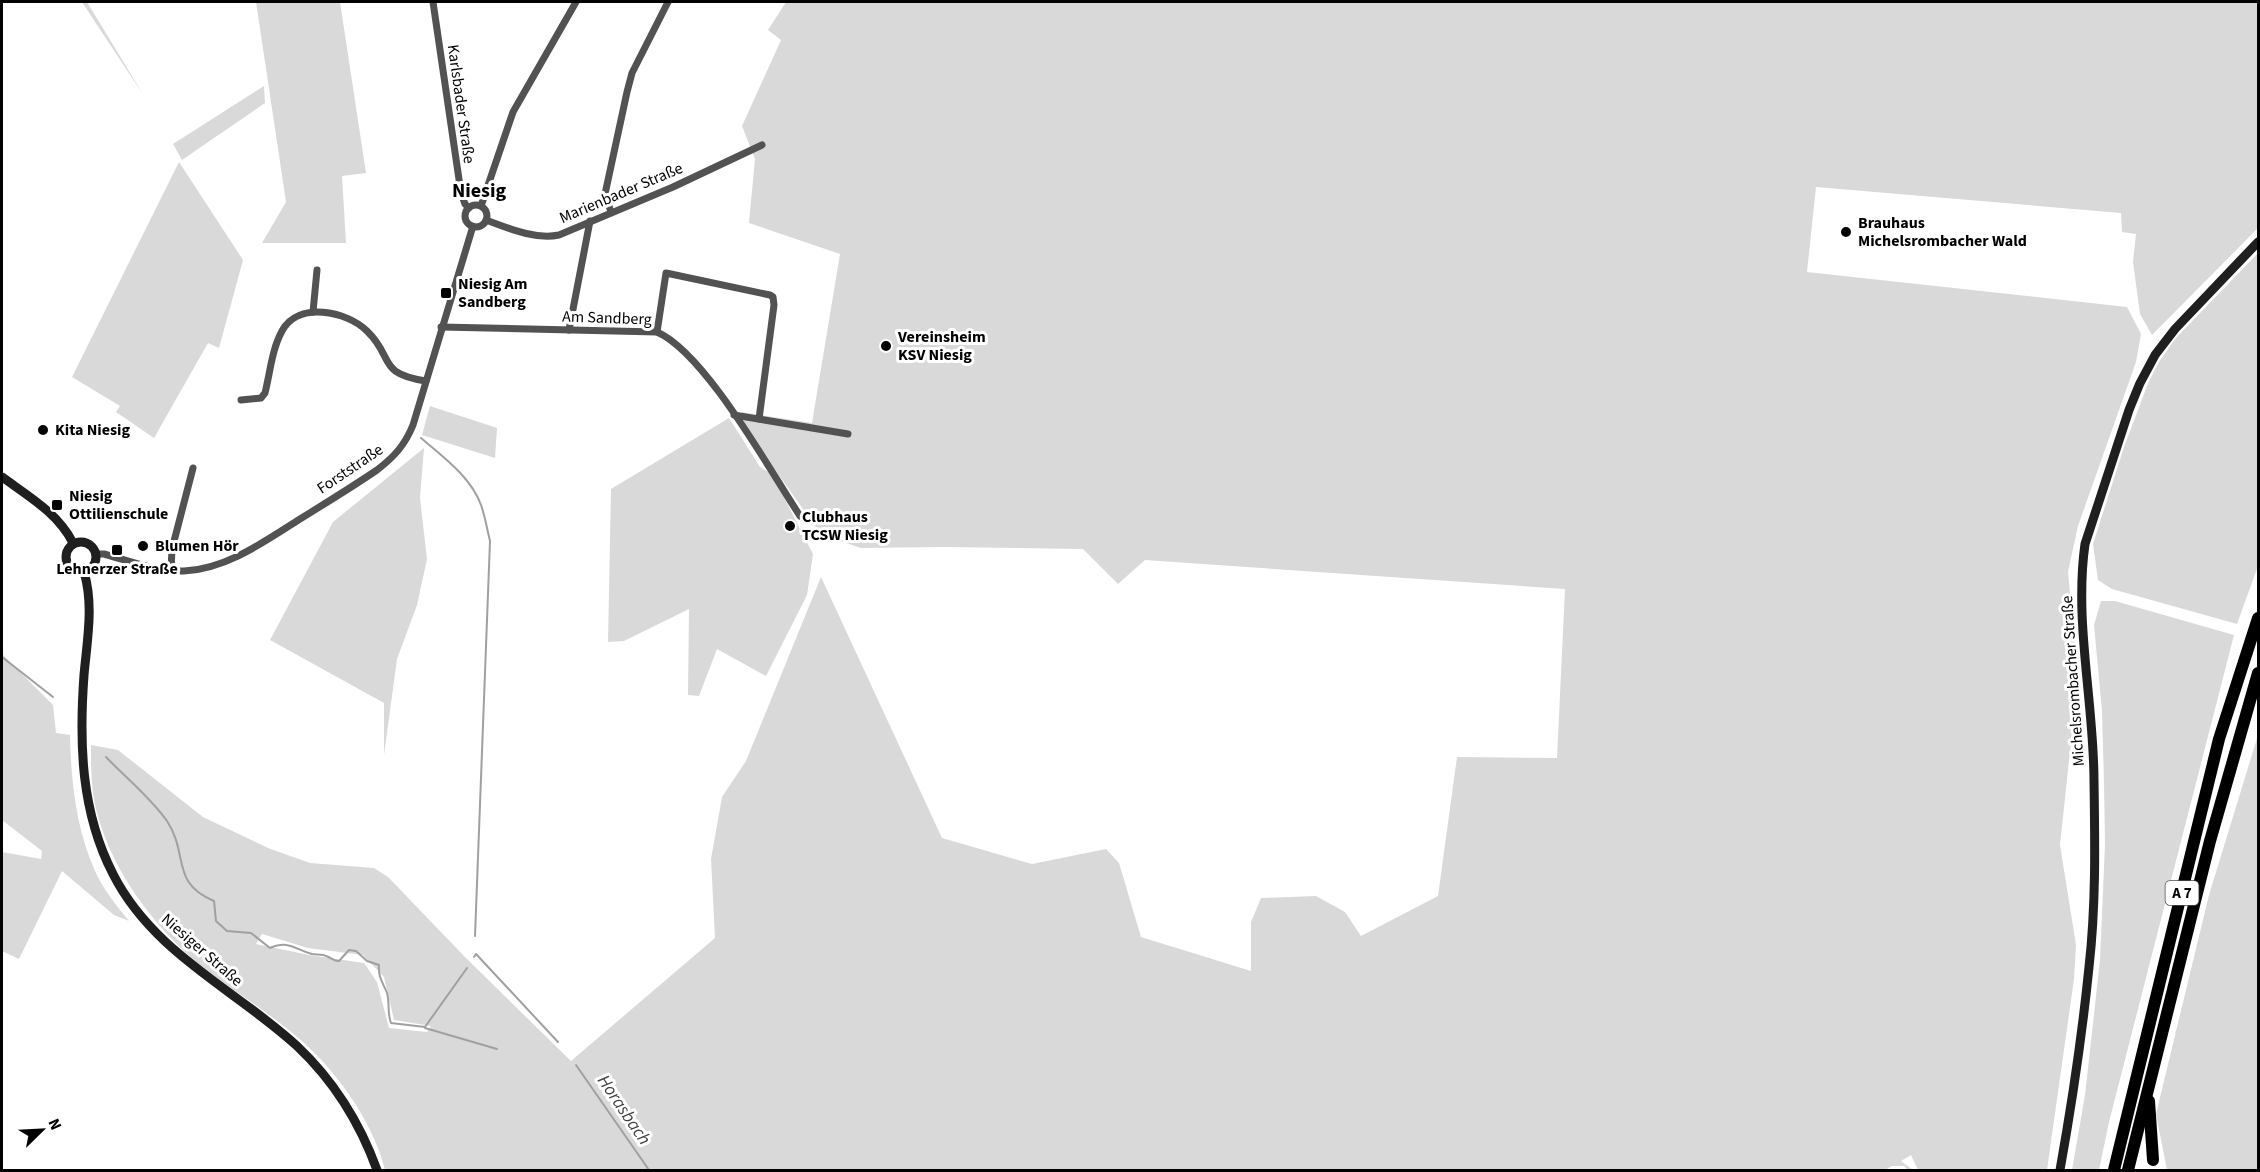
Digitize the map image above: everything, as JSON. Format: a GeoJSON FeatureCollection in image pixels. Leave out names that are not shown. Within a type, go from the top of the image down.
{"type":"FeatureCollection","features":[{"type":"Feature","properties":{"kind":"highway","name":"A 7"},"geometry":{"type":"LineString","coordinates":[[2114,1170],[2219,739],[2259,618]]}},
{"type":"Feature","properties":{"kind":"highway","name":"A 7"},"geometry":{"type":"LineString","coordinates":[[2128,1170],[2210,841],[2259,673]]}},
{"type":"Feature","properties":{"kind":"highway"},"geometry":{"type":"LineString","coordinates":[[2149,1085],[2153,1160]]}},
{"type":"Feature","properties":{"kind":"main road","name":"Michelsrombacher Straße"},"geometry":{"type":"LineString","coordinates":[[2060,1170],[2074,1090],[2092,935],[2094,778],[2082,601],[2082,564],[2085,544],[2129,410],[2148,367],[2162,343],[2259,242]]}},
{"type":"Feature","properties":{"kind":"main road"},"geometry":{"type":"LineString","coordinates":[[3,481],[51,514],[73,543]]}},
{"type":"Feature","properties":{"kind":"main road"},"geometry":{"type":"LineString","coordinates":[[73,543],[87,543],[91,545],[96,554],[94,563],[84,572],[70,568],[66,560],[66,550],[73,543]]}},
{"type":"Feature","properties":{"kind":"main road","name":"Niesiger Straße"},"geometry":{"type":"LineString","coordinates":[[84,572],[89,608],[82,698],[83,771],[94,828],[114,876],[145,921],[173,949],[217,986],[274,1027],[316,1066],[349,1109],[366,1140],[377,1170]]}},
{"type":"Feature","properties":{"kind":"street","name":"Karlsbader Straße"},"geometry":{"type":"LineString","coordinates":[[433,2],[461,193],[469,208]]}},
{"type":"Feature","properties":{"kind":"street"},"geometry":{"type":"LineString","coordinates":[[481,206],[513,112],[576,2]]}},
{"type":"Feature","properties":{"kind":"street"},"geometry":{"type":"LineString","coordinates":[[611,212],[605,195],[627,92],[632,74],[668,2]]}},
{"type":"Feature","properties":{"kind":"street","name":"Marienbader Straße"},"geometry":{"type":"LineString","coordinates":[[486,220],[507,228],[548,236],[559,235],[673,187],[762,146]]}},
{"type":"Feature","properties":{"kind":"street"},"geometry":{"type":"LineString","coordinates":[[473,206],[481,206],[486,212],[486,220],[481,226],[473,226],[466,220],[466,213],[473,206]]}},
{"type":"Feature","properties":{"kind":"street"},"geometry":{"type":"LineString","coordinates":[[568,330],[590,221]]}},
{"type":"Feature","properties":{"kind":"street","name":"Forststraße"},"geometry":{"type":"LineString","coordinates":[[96,554],[171,570],[196,569],[242,554],[377,470],[399,451],[410,434],[473,226]]}},
{"type":"Feature","properties":{"kind":"street"},"geometry":{"type":"LineString","coordinates":[[313,312],[317,270]]}},
{"type":"Feature","properties":{"kind":"street"},"geometry":{"type":"LineString","coordinates":[[657,332],[666,273],[773,297],[774,305],[759,418]]}},
{"type":"Feature","properties":{"kind":"street"},"geometry":{"type":"LineString","coordinates":[[241,400],[261,398],[266,393],[282,331],[297,317],[313,312],[334,313],[357,322],[368,332],[388,364],[397,373],[426,381]]}},
{"type":"Feature","properties":{"kind":"street","name":"Am Sandberg"},"geometry":{"type":"LineString","coordinates":[[441,327],[657,332],[668,337],[688,354],[734,415],[800,516]]}},
{"type":"Feature","properties":{"kind":"street"},"geometry":{"type":"LineString","coordinates":[[734,415],[848,434]]}},
{"type":"Feature","properties":{"kind":"street"},"geometry":{"type":"LineString","coordinates":[[171,570],[172,549],[193,468]]}},
{"type":"Feature","properties":{"kind":"shaded area"},"geometry":{"type":"Polygon","coordinates":[[[82,2],[87,2],[144,96],[82,2]]]}},
{"type":"Feature","properties":{"kind":"shaded area"},"geometry":{"type":"Polygon","coordinates":[[[256,2],[340,2],[366,173],[342,176],[346,243],[262,243],[286,202],[256,2]]]}},
{"type":"Feature","properties":{"kind":"shaded area"},"geometry":{"type":"Polygon","coordinates":[[[786,2],[2258,2],[2258,228],[2152,335],[2140,314],[2133,262],[2136,234],[2122,232],[2121,213],[1816,187],[1807,272],[2127,307],[2141,334],[2136,362],[2078,526],[2068,572],[2078,676],[2060,845],[2076,945],[2074,979],[2047,1170],[1918,1170],[1911,1155],[1901,1161],[1913,1170],[1908,1170],[1904,1166],[1892,1166],[1885,1170],[385,1170],[370,1130],[347,1091],[333,1073],[301,1040],[186,953],[138,899],[114,857],[97,813],[92,788],[91,745],[118,750],[203,817],[268,848],[310,863],[374,868],[388,877],[464,956],[571,1061],[715,938],[711,859],[722,797],[746,761],[821,577],[942,838],[1032,864],[1106,849],[1119,863],[1141,937],[1251,971],[1251,922],[1261,898],[1316,896],[1345,912],[1361,936],[1438,896],[1457,757],[1557,758],[1565,589],[1145,560],[1118,584],[1083,549],[861,548],[837,540],[816,527],[745,428],[742,412],[812,423],[840,254],[749,223],[755,159],[742,126],[781,40],[768,30],[786,2]],[[262,934],[256,944],[364,963],[377,982],[389,1028],[427,1032],[431,1026],[394,1020],[384,977],[363,955],[308,948],[262,934]]]}},
{"type":"Feature","properties":{"kind":"shaded area"},"geometry":{"type":"Polygon","coordinates":[[[264,86],[265,103],[182,160],[173,144],[264,86]]]}},
{"type":"Feature","properties":{"kind":"shaded area"},"geometry":{"type":"Polygon","coordinates":[[[179,162],[243,260],[219,348],[208,343],[154,438],[116,412],[120,406],[72,377],[179,162]]]}},
{"type":"Feature","properties":{"kind":"shaded area"},"geometry":{"type":"Polygon","coordinates":[[[2258,253],[2258,566],[2237,624],[2112,589],[2098,580],[2093,544],[2124,447],[2149,381],[2159,362],[2175,339],[2258,253]]]}},
{"type":"Feature","properties":{"kind":"shaded area"},"geometry":{"type":"Polygon","coordinates":[[[430,406],[497,428],[495,458],[422,435],[430,406]]]}},
{"type":"Feature","properties":{"kind":"shaded area"},"geometry":{"type":"Polygon","coordinates":[[[729,418],[760,467],[772,474],[813,554],[807,595],[766,676],[717,649],[699,696],[688,695],[689,609],[624,641],[608,642],[611,489],[729,418]]]}},
{"type":"Feature","properties":{"kind":"shaded area"},"geometry":{"type":"Polygon","coordinates":[[[424,448],[420,498],[427,559],[417,605],[397,659],[384,755],[384,703],[270,640],[333,522],[424,448]]]}},
{"type":"Feature","properties":{"kind":"shaded area"},"geometry":{"type":"Polygon","coordinates":[[[2101,601],[2115,601],[2234,635],[2109,1122],[2099,1170],[2072,1170],[2085,1095],[2100,960],[2105,844],[2104,783],[2102,711],[2094,625],[2101,601]]]}},
{"type":"Feature","properties":{"kind":"shaded area"},"geometry":{"type":"Polygon","coordinates":[[[2,654],[53,705],[56,733],[70,735],[73,787],[83,838],[98,878],[129,921],[114,915],[62,871],[19,959],[2,951],[2,852],[41,859],[42,851],[2,820],[2,654]]]}},
{"type":"Feature","properties":{"kind":"shaded area"},"geometry":{"type":"Polygon","coordinates":[[[2258,735],[2258,1170],[2167,1170],[2156,1114],[2209,895],[2258,735]]]}},
{"type":"Feature","properties":{"kind":"waterway"},"geometry":{"type":"LineString","coordinates":[[421,438],[456,468],[470,485],[481,505],[490,541],[475,936]]}},
{"type":"Feature","properties":{"kind":"waterway","name":"Horasbach"},"geometry":{"type":"LineString","coordinates":[[2,657],[53,697]]}},
{"type":"Feature","properties":{"kind":"waterway","name":"Horasbach"},"geometry":{"type":"LineString","coordinates":[[106,757],[146,796],[167,821],[174,833],[182,867],[191,886],[214,901],[216,921],[227,931],[251,933],[270,948],[287,945],[337,961],[349,950],[356,951],[367,961],[379,965],[380,976],[388,997],[391,1023],[425,1027],[467,968]]}},
{"type":"Feature","properties":{"kind":"waterway","name":"Horasbach"},"geometry":{"type":"LineString","coordinates":[[474,957],[476,954],[558,1042]]}},
{"type":"Feature","properties":{"kind":"waterway"},"geometry":{"type":"LineString","coordinates":[[425,1028],[497,1049]]}},
{"type":"Feature","properties":{"kind":"waterway","name":"Horasbach"},"geometry":{"type":"LineString","coordinates":[[576,1065],[649,1170]]}},
{"type":"Feature","properties":{"kind":"place","name":"Brauhaus Michelsrombacher Wald"},"geometry":{"type":"Point","coordinates":[1846,232]}},
{"type":"Feature","properties":{"kind":"place","name":"Niesig Am Sandberg"},"geometry":{"type":"Point","coordinates":[446,293]}},
{"type":"Feature","properties":{"kind":"place","name":"Vereinsheim KSV Niesig"},"geometry":{"type":"Point","coordinates":[886,346]}},
{"type":"Feature","properties":{"kind":"place","name":"Kita Niesig"},"geometry":{"type":"Point","coordinates":[43,430]}},
{"type":"Feature","properties":{"kind":"place","name":"Niesig Ottilienschule"},"geometry":{"type":"Point","coordinates":[57,505]}},
{"type":"Feature","properties":{"kind":"place","name":"Clubhaus TCSW Niesig"},"geometry":{"type":"Point","coordinates":[790,526]}},
{"type":"Feature","properties":{"kind":"place","name":"Blumen Hör"},"geometry":{"type":"Point","coordinates":[143,546]}},
{"type":"Feature","properties":{"kind":"place","name":"Lehnerzer Straße"},"geometry":{"type":"Point","coordinates":[117,550]}},
{"type":"Feature","properties":{"kind":"district","name":"Niesig"},"geometry":{"type":"Point","coordinates":[479,191]}}]}
